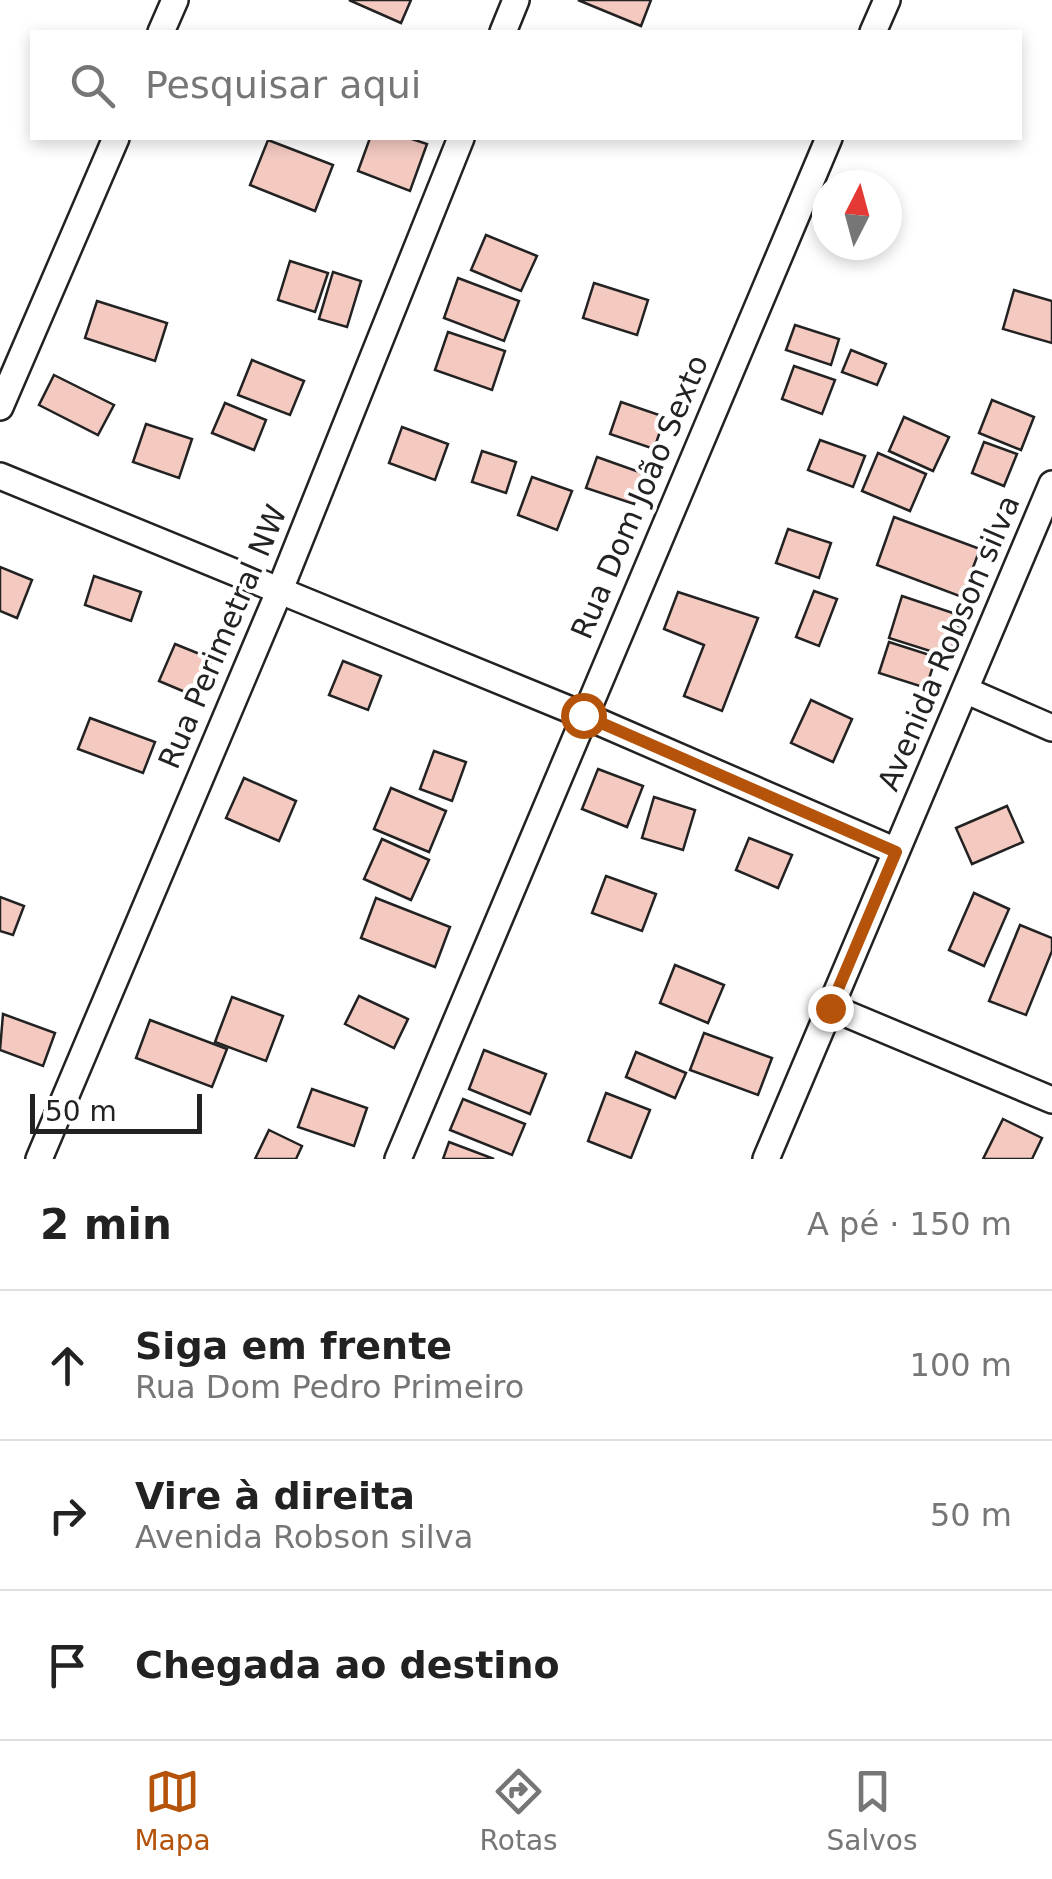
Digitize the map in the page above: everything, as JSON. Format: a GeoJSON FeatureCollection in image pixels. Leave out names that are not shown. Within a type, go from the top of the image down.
{"type":"FeatureCollection","features":[{"type":"Feature","properties":{"kind":"street"},"geometry":{"type":"LineString","coordinates":[[161,30],[174,0]]}},
{"type":"Feature","properties":{"kind":"street"},"geometry":{"type":"LineString","coordinates":[[505,30],[516,0]]}},
{"type":"Feature","properties":{"kind":"street"},"geometry":{"type":"LineString","coordinates":[[874,30],[887,0]]}},
{"type":"Feature","properties":{"kind":"street"},"geometry":{"type":"LineString","coordinates":[[0,407],[115,140]]}},
{"type":"Feature","properties":{"kind":"street","name":"Rua Perimetral NW"},"geometry":{"type":"LineString","coordinates":[[38,1159],[279,592],[460,140]]}},
{"type":"Feature","properties":{"kind":"street","name":"Rua Dom João Sexto"},"geometry":{"type":"LineString","coordinates":[[398,1159],[828,140]]}},
{"type":"Feature","properties":{"kind":"street"},"geometry":{"type":"LineString","coordinates":[[0,476],[583,715],[896,852]]}},
{"type":"Feature","properties":{"kind":"street","name":"Avenida Robson silva"},"geometry":{"type":"LineString","coordinates":[[766,1159],[1052,484]]}},
{"type":"Feature","properties":{"kind":"street"},"geometry":{"type":"LineString","coordinates":[[965,690],[1052,728]]}},
{"type":"Feature","properties":{"kind":"street"},"geometry":{"type":"LineString","coordinates":[[830,1008],[1052,1100]]}},
{"type":"Feature","properties":{"kind":"building"},"geometry":{"type":"Polygon","coordinates":[[[349,0],[411,0],[401,23],[349,0]]]}},
{"type":"Feature","properties":{"kind":"building"},"geometry":{"type":"Polygon","coordinates":[[[578,0],[651,0],[641,26],[578,0]]]}},
{"type":"Feature","properties":{"kind":"building"},"geometry":{"type":"Polygon","coordinates":[[[268,140],[333,165],[315,211],[250,185],[268,140]]]}},
{"type":"Feature","properties":{"kind":"building"},"geometry":{"type":"Polygon","coordinates":[[[369,140],[415,140],[427,144],[410,191],[358,171],[369,140]]]}},
{"type":"Feature","properties":{"kind":"building"},"geometry":{"type":"Polygon","coordinates":[[[486,235],[537,256],[521,291],[471,270],[486,235]]]}},
{"type":"Feature","properties":{"kind":"building"},"geometry":{"type":"Polygon","coordinates":[[[290,261],[328,273],[315,312],[278,300],[290,261]]]}},
{"type":"Feature","properties":{"kind":"building"},"geometry":{"type":"Polygon","coordinates":[[[333,272],[361,281],[347,327],[319,319],[333,272]]]}},
{"type":"Feature","properties":{"kind":"building"},"geometry":{"type":"Polygon","coordinates":[[[458,278],[519,301],[504,341],[444,318],[458,278]]]}},
{"type":"Feature","properties":{"kind":"building"},"geometry":{"type":"Polygon","coordinates":[[[594,283],[648,300],[637,335],[583,318],[594,283]]]}},
{"type":"Feature","properties":{"kind":"building"},"geometry":{"type":"Polygon","coordinates":[[[1014,290],[1052,301],[1052,343],[1003,329],[1014,290]]]}},
{"type":"Feature","properties":{"kind":"building"},"geometry":{"type":"Polygon","coordinates":[[[97,301],[167,323],[155,361],[85,338],[97,301]]]}},
{"type":"Feature","properties":{"kind":"building"},"geometry":{"type":"Polygon","coordinates":[[[795,325],[839,339],[831,365],[786,350],[795,325]]]}},
{"type":"Feature","properties":{"kind":"building"},"geometry":{"type":"Polygon","coordinates":[[[448,332],[505,351],[492,390],[435,370],[448,332]]]}},
{"type":"Feature","properties":{"kind":"building"},"geometry":{"type":"Polygon","coordinates":[[[851,350],[886,364],[877,385],[842,372],[851,350]]]}},
{"type":"Feature","properties":{"kind":"building"},"geometry":{"type":"Polygon","coordinates":[[[252,360],[304,381],[290,415],[238,395],[252,360]]]}},
{"type":"Feature","properties":{"kind":"building"},"geometry":{"type":"Polygon","coordinates":[[[794,366],[835,380],[822,414],[782,399],[794,366]]]}},
{"type":"Feature","properties":{"kind":"building"},"geometry":{"type":"Polygon","coordinates":[[[54,375],[114,405],[98,435],[39,405],[54,375]]]}},
{"type":"Feature","properties":{"kind":"building"},"geometry":{"type":"Polygon","coordinates":[[[992,400],[1034,417],[1021,450],[979,433],[992,400]]]}},
{"type":"Feature","properties":{"kind":"building"},"geometry":{"type":"Polygon","coordinates":[[[621,402],[665,417],[654,449],[610,434],[621,402]]]}},
{"type":"Feature","properties":{"kind":"building"},"geometry":{"type":"Polygon","coordinates":[[[225,403],[266,420],[254,450],[212,433],[225,403]]]}},
{"type":"Feature","properties":{"kind":"building"},"geometry":{"type":"Polygon","coordinates":[[[904,417],[949,437],[933,471],[889,451],[904,417]]]}},
{"type":"Feature","properties":{"kind":"building"},"geometry":{"type":"Polygon","coordinates":[[[146,424],[192,439],[179,478],[133,462],[146,424]]]}},
{"type":"Feature","properties":{"kind":"building"},"geometry":{"type":"Polygon","coordinates":[[[402,427],[448,444],[435,480],[389,463],[402,427]]]}},
{"type":"Feature","properties":{"kind":"building"},"geometry":{"type":"Polygon","coordinates":[[[820,440],[865,456],[853,487],[808,470],[820,440]]]}},
{"type":"Feature","properties":{"kind":"building"},"geometry":{"type":"Polygon","coordinates":[[[984,442],[1017,454],[1004,486],[972,473],[984,442]]]}},
{"type":"Feature","properties":{"kind":"building"},"geometry":{"type":"Polygon","coordinates":[[[482,451],[516,462],[506,493],[472,482],[482,451]]]}},
{"type":"Feature","properties":{"kind":"building"},"geometry":{"type":"Polygon","coordinates":[[[878,453],[926,474],[910,511],[862,491],[878,453]]]}},
{"type":"Feature","properties":{"kind":"building"},"geometry":{"type":"Polygon","coordinates":[[[597,457],[645,474],[634,504],[586,488],[597,457]]]}},
{"type":"Feature","properties":{"kind":"building"},"geometry":{"type":"Polygon","coordinates":[[[532,477],[572,491],[557,530],[518,515],[532,477]]]}},
{"type":"Feature","properties":{"kind":"building"},"geometry":{"type":"Polygon","coordinates":[[[894,517],[980,549],[962,597],[877,565],[894,517]]]}},
{"type":"Feature","properties":{"kind":"building"},"geometry":{"type":"Polygon","coordinates":[[[788,529],[831,543],[819,578],[776,563],[788,529]]]}},
{"type":"Feature","properties":{"kind":"building"},"geometry":{"type":"Polygon","coordinates":[[[0,567],[32,580],[17,618],[0,611],[0,567]]]}},
{"type":"Feature","properties":{"kind":"building"},"geometry":{"type":"Polygon","coordinates":[[[94,576],[141,592],[131,621],[85,605],[94,576]]]}},
{"type":"Feature","properties":{"kind":"building"},"geometry":{"type":"Polygon","coordinates":[[[814,591],[837,599],[819,646],[796,637],[814,591]]]}},
{"type":"Feature","properties":{"kind":"building"},"geometry":{"type":"Polygon","coordinates":[[[678,592],[758,618],[722,711],[684,696],[704,645],[664,629],[678,592]]]}},
{"type":"Feature","properties":{"kind":"building"},"geometry":{"type":"Polygon","coordinates":[[[902,596],[962,616],[949,657],[889,638],[902,596]]]}},
{"type":"Feature","properties":{"kind":"building"},"geometry":{"type":"Polygon","coordinates":[[[889,642],[936,657],[926,688],[879,673],[889,642]]]}},
{"type":"Feature","properties":{"kind":"building"},"geometry":{"type":"Polygon","coordinates":[[[175,644],[212,659],[197,697],[159,681],[175,644]]]}},
{"type":"Feature","properties":{"kind":"building"},"geometry":{"type":"Polygon","coordinates":[[[343,661],[381,676],[368,710],[329,695],[343,661]]]}},
{"type":"Feature","properties":{"kind":"building"},"geometry":{"type":"Polygon","coordinates":[[[811,700],[852,719],[833,762],[791,743],[811,700]]]}},
{"type":"Feature","properties":{"kind":"building"},"geometry":{"type":"Polygon","coordinates":[[[90,718],[155,742],[143,773],[78,749],[90,718]]]}},
{"type":"Feature","properties":{"kind":"building"},"geometry":{"type":"Polygon","coordinates":[[[434,751],[466,762],[452,801],[420,789],[434,751]]]}},
{"type":"Feature","properties":{"kind":"building"},"geometry":{"type":"Polygon","coordinates":[[[598,769],[643,786],[627,827],[582,809],[598,769]]]}},
{"type":"Feature","properties":{"kind":"building"},"geometry":{"type":"Polygon","coordinates":[[[244,778],[296,801],[279,841],[226,818],[244,778]]]}},
{"type":"Feature","properties":{"kind":"building"},"geometry":{"type":"Polygon","coordinates":[[[391,788],[446,811],[429,852],[374,829],[391,788]]]}},
{"type":"Feature","properties":{"kind":"building"},"geometry":{"type":"Polygon","coordinates":[[[654,797],[695,810],[683,850],[642,838],[654,797]]]}},
{"type":"Feature","properties":{"kind":"building"},"geometry":{"type":"Polygon","coordinates":[[[1007,806],[1023,842],[972,864],[956,828],[1007,806]]]}},
{"type":"Feature","properties":{"kind":"building"},"geometry":{"type":"Polygon","coordinates":[[[749,838],[792,855],[778,888],[736,870],[749,838]]]}},
{"type":"Feature","properties":{"kind":"building"},"geometry":{"type":"Polygon","coordinates":[[[382,839],[429,860],[411,900],[364,879],[382,839]]]}},
{"type":"Feature","properties":{"kind":"building"},"geometry":{"type":"Polygon","coordinates":[[[606,876],[656,894],[642,931],[592,913],[606,876]]]}},
{"type":"Feature","properties":{"kind":"building"},"geometry":{"type":"Polygon","coordinates":[[[974,893],[1009,909],[984,966],[949,950],[974,893]]]}},
{"type":"Feature","properties":{"kind":"building"},"geometry":{"type":"Polygon","coordinates":[[[0,897],[24,906],[13,935],[0,931],[0,897]]]}},
{"type":"Feature","properties":{"kind":"building"},"geometry":{"type":"Polygon","coordinates":[[[376,898],[450,927],[435,967],[361,938],[376,898]]]}},
{"type":"Feature","properties":{"kind":"building"},"geometry":{"type":"Polygon","coordinates":[[[1020,925],[1052,938],[1052,951],[1026,1015],[989,1001],[1020,925]]]}},
{"type":"Feature","properties":{"kind":"building"},"geometry":{"type":"Polygon","coordinates":[[[675,965],[724,985],[708,1023],[660,1003],[675,965]]]}},
{"type":"Feature","properties":{"kind":"building"},"geometry":{"type":"Polygon","coordinates":[[[359,996],[408,1019],[394,1048],[345,1024],[359,996]]]}},
{"type":"Feature","properties":{"kind":"building"},"geometry":{"type":"Polygon","coordinates":[[[232,997],[283,1016],[266,1061],[215,1042],[232,997]]]}},
{"type":"Feature","properties":{"kind":"building"},"geometry":{"type":"Polygon","coordinates":[[[3,1014],[55,1033],[43,1066],[0,1050],[3,1014]]]}},
{"type":"Feature","properties":{"kind":"building"},"geometry":{"type":"Polygon","coordinates":[[[150,1020],[227,1049],[212,1087],[136,1058],[150,1020]]]}},
{"type":"Feature","properties":{"kind":"building"},"geometry":{"type":"Polygon","coordinates":[[[704,1033],[772,1058],[758,1095],[690,1070],[704,1033]]]}},
{"type":"Feature","properties":{"kind":"building"},"geometry":{"type":"Polygon","coordinates":[[[484,1050],[546,1074],[530,1114],[469,1089],[484,1050]]]}},
{"type":"Feature","properties":{"kind":"building"},"geometry":{"type":"Polygon","coordinates":[[[636,1052],[686,1073],[675,1098],[626,1077],[636,1052]]]}},
{"type":"Feature","properties":{"kind":"building"},"geometry":{"type":"Polygon","coordinates":[[[312,1089],[367,1108],[354,1146],[298,1127],[312,1089]]]}},
{"type":"Feature","properties":{"kind":"building"},"geometry":{"type":"Polygon","coordinates":[[[606,1093],[650,1110],[631,1158],[588,1141],[606,1093]]]}},
{"type":"Feature","properties":{"kind":"building"},"geometry":{"type":"Polygon","coordinates":[[[463,1099],[525,1124],[512,1155],[450,1130],[463,1099]]]}},
{"type":"Feature","properties":{"kind":"building"},"geometry":{"type":"Polygon","coordinates":[[[1003,1119],[1042,1138],[1032,1159],[983,1159],[1003,1119]]]}},
{"type":"Feature","properties":{"kind":"building"},"geometry":{"type":"Polygon","coordinates":[[[269,1130],[302,1146],[296,1159],[255,1159],[269,1130]]]}},
{"type":"Feature","properties":{"kind":"building"},"geometry":{"type":"Polygon","coordinates":[[[449,1142],[494,1159],[443,1159],[449,1142]]]}},
{"type":"Feature","properties":{"kind":"route"},"geometry":{"type":"LineString","coordinates":[[583,715],[896,852],[830,1008]]}}]}
